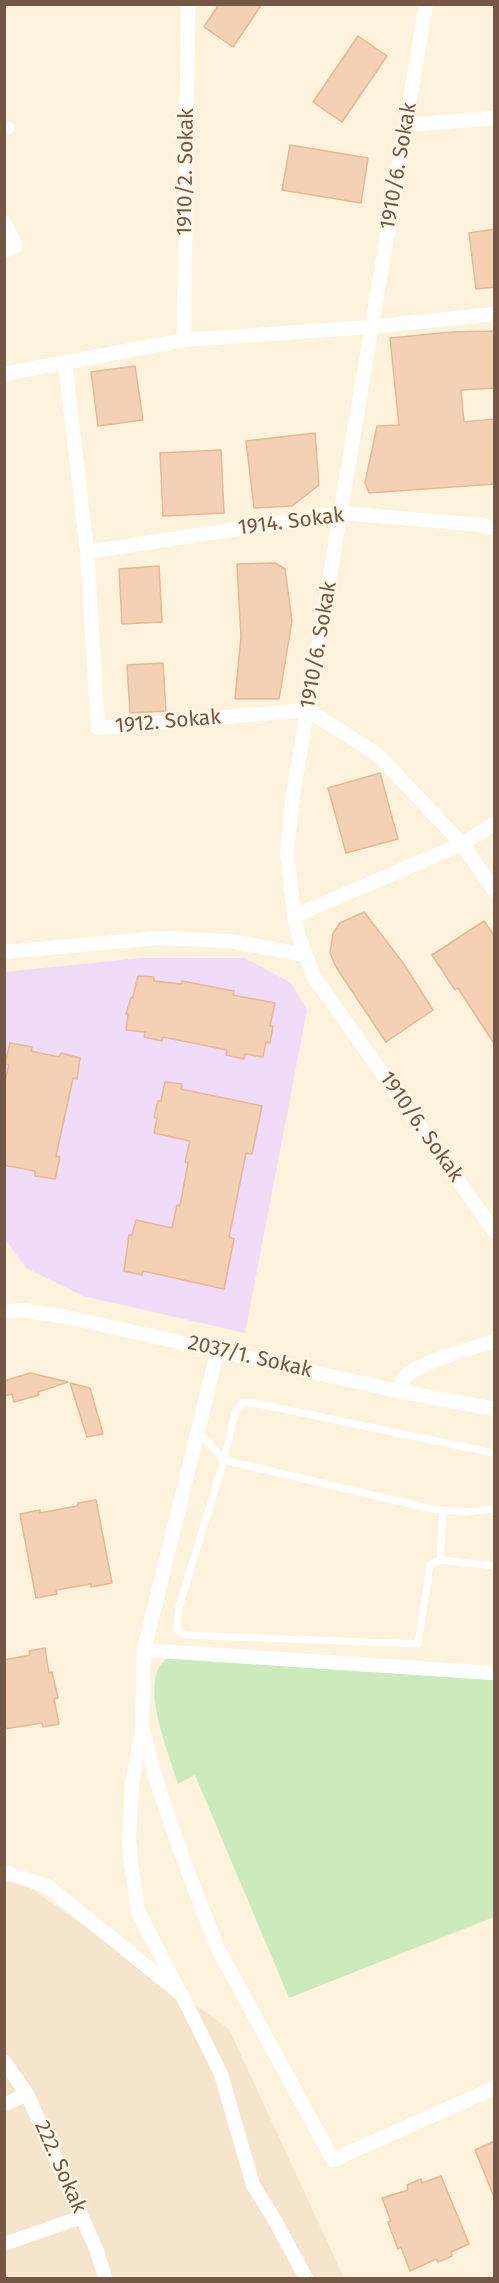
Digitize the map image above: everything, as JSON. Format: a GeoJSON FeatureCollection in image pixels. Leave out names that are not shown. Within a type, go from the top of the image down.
{"type":"FeatureCollection","features":[{"type":"Feature","properties":{"kind":"street","name":"1910/2. Sokak"},"geometry":{"type":"LineString","coordinates":[[184,340],[188,4]]}},
{"type":"Feature","properties":{"kind":"street","name":"1910/6. Sokak"},"geometry":{"type":"LineString","coordinates":[[426,4],[293,795],[287,852],[294,916],[314,977],[495,1231]]}},
{"type":"Feature","properties":{"kind":"street"},"geometry":{"type":"LineString","coordinates":[[407,125],[495,118]]}},
{"type":"Feature","properties":{"kind":"street"},"geometry":{"type":"LineString","coordinates":[[4,222],[16,246],[4,251]]}},
{"type":"Feature","properties":{"kind":"street"},"geometry":{"type":"LineString","coordinates":[[4,374],[184,340],[371,327],[495,314]]}},
{"type":"Feature","properties":{"kind":"street","name":"1912. Sokak"},"geometry":{"type":"LineString","coordinates":[[65,362],[87,552],[98,728],[308,710]]}},
{"type":"Feature","properties":{"kind":"street","name":"1914. Sokak"},"geometry":{"type":"LineString","coordinates":[[87,552],[341,513],[490,524]]}},
{"type":"Feature","properties":{"kind":"street"},"geometry":{"type":"LineString","coordinates":[[308,710],[378,755],[462,844],[495,890]]}},
{"type":"Feature","properties":{"kind":"street"},"geometry":{"type":"LineString","coordinates":[[294,916],[462,844],[495,824]]}},
{"type":"Feature","properties":{"kind":"street"},"geometry":{"type":"LineString","coordinates":[[4,952],[159,938],[229,941],[305,955]]}},
{"type":"Feature","properties":{"kind":"street","name":"2037/1. Sokak"},"geometry":{"type":"LineString","coordinates":[[4,1312],[23,1310],[51,1314],[218,1349],[398,1391],[495,1409]]}},
{"type":"Feature","properties":{"kind":"street"},"geometry":{"type":"LineString","coordinates":[[398,1391],[404,1378],[431,1363],[495,1341]]}},
{"type":"Feature","properties":{"kind":"street"},"geometry":{"type":"LineString","coordinates":[[218,1349],[144,1650],[142,1726],[132,1784],[130,1863],[138,1911],[221,2074],[253,2184],[306,2278]]}},
{"type":"Feature","properties":{"kind":"street"},"geometry":{"type":"LineString","coordinates":[[144,1650],[495,1673]]}},
{"type":"Feature","properties":{"kind":"street"},"geometry":{"type":"LineString","coordinates":[[142,1726],[159,1790],[217,1947],[333,2160],[495,2088]]}},
{"type":"Feature","properties":{"kind":"street"},"geometry":{"type":"LineString","coordinates":[[4,1872],[46,1886],[182,1995]]}},
{"type":"Feature","properties":{"kind":"street","name":"222. Sokak"},"geometry":{"type":"LineString","coordinates":[[4,2061],[27,2094],[97,2252],[105,2278]]}},
{"type":"Feature","properties":{"kind":"street"},"geometry":{"type":"LineString","coordinates":[[4,2105],[27,2094]]}},
{"type":"Feature","properties":{"kind":"street"},"geometry":{"type":"LineString","coordinates":[[4,2244],[82,2217]]}},
{"type":"Feature","properties":{"kind":"lane"},"geometry":{"type":"LineString","coordinates":[[495,1453],[246,1402],[239,1406],[235,1413],[224,1460],[179,1607],[177,1629],[184,1635],[418,1644],[429,1565],[440,1560],[495,1566]]}},
{"type":"Feature","properties":{"kind":"lane"},"geometry":{"type":"LineString","coordinates":[[199,1432],[224,1460],[443,1510],[466,1512],[495,1509]]}},
{"type":"Feature","properties":{"kind":"lane"},"geometry":{"type":"LineString","coordinates":[[440,1560],[443,1510]]}},
{"type":"Feature","properties":{"kind":"shaded area"},"geometry":{"type":"Polygon","coordinates":[[[141,958],[245,958],[291,983],[307,1010],[245,1333],[83,1296],[26,1268],[5,1239],[4,972],[141,958]]]}},
{"type":"Feature","properties":{"kind":"shaded area"},"geometry":{"type":"Polygon","coordinates":[[[4,1869],[229,2029],[344,2278],[5,2278],[4,1869]]]}},
{"type":"Feature","properties":{"kind":"green space"},"geometry":{"type":"Polygon","coordinates":[[[167,1658],[494,1680],[494,1917],[289,1998],[195,1775],[178,1784],[160,1726],[154,1695],[158,1669],[167,1658]]]}},
{"type":"Feature","properties":{"kind":"building"},"geometry":{"type":"Polygon","coordinates":[[[219,4],[262,4],[233,47],[204,27],[219,4]]]}},
{"type":"Feature","properties":{"kind":"building"},"geometry":{"type":"Polygon","coordinates":[[[358,36],[387,56],[342,122],[313,102],[358,36]]]}},
{"type":"Feature","properties":{"kind":"building"},"geometry":{"type":"Polygon","coordinates":[[[290,145],[368,158],[361,203],[282,190],[290,145]]]}},
{"type":"Feature","properties":{"kind":"building"},"geometry":{"type":"Polygon","coordinates":[[[495,229],[495,287],[476,289],[469,233],[495,229]]]}},
{"type":"Feature","properties":{"kind":"building"},"geometry":{"type":"Polygon","coordinates":[[[495,331],[495,388],[461,390],[464,422],[495,419],[495,484],[369,493],[365,483],[377,426],[399,425],[390,338],[452,332],[495,331]]]}},
{"type":"Feature","properties":{"kind":"building"},"geometry":{"type":"Polygon","coordinates":[[[135,366],[143,420],[98,426],[91,372],[135,366]]]}},
{"type":"Feature","properties":{"kind":"building"},"geometry":{"type":"Polygon","coordinates":[[[315,433],[319,485],[292,506],[254,508],[246,441],[315,433]]]}},
{"type":"Feature","properties":{"kind":"building"},"geometry":{"type":"Polygon","coordinates":[[[221,450],[224,513],[163,516],[160,453],[221,450]]]}},
{"type":"Feature","properties":{"kind":"building"},"geometry":{"type":"Polygon","coordinates":[[[275,563],[285,569],[292,621],[279,699],[235,699],[241,637],[237,564],[275,563]]]}},
{"type":"Feature","properties":{"kind":"building"},"geometry":{"type":"Polygon","coordinates":[[[159,566],[162,622],[122,624],[119,569],[159,566]]]}},
{"type":"Feature","properties":{"kind":"building"},"geometry":{"type":"Polygon","coordinates":[[[163,663],[166,711],[130,713],[127,665],[163,663]]]}},
{"type":"Feature","properties":{"kind":"building"},"geometry":{"type":"Polygon","coordinates":[[[380,773],[398,839],[346,853],[328,788],[380,773]]]}},
{"type":"Feature","properties":{"kind":"building"},"geometry":{"type":"Polygon","coordinates":[[[364,912],[403,963],[433,1010],[386,1042],[336,967],[330,953],[333,933],[340,923],[364,912]]]}},
{"type":"Feature","properties":{"kind":"building"},"geometry":{"type":"Polygon","coordinates":[[[484,921],[495,937],[495,1045],[458,988],[455,990],[432,955],[484,921]]]}},
{"type":"Feature","properties":{"kind":"building"},"geometry":{"type":"Polygon","coordinates":[[[138,976],[154,977],[154,981],[181,984],[182,981],[234,991],[233,995],[275,1003],[270,1026],[273,1026],[270,1043],[266,1042],[263,1057],[245,1054],[244,1059],[226,1055],[227,1050],[163,1037],[162,1041],[144,1037],[145,1032],[126,1030],[128,1014],[126,1014],[138,976]]]}},
{"type":"Feature","properties":{"kind":"building"},"geometry":{"type":"Polygon","coordinates":[[[10,1043],[32,1047],[31,1051],[59,1057],[61,1053],[80,1058],[77,1079],[73,1078],[56,1156],[60,1157],[55,1179],[35,1176],[35,1171],[4,1165],[4,1085],[9,1065],[5,1064],[10,1043]]]}},
{"type":"Feature","properties":{"kind":"building"},"geometry":{"type":"Polygon","coordinates":[[[165,1082],[182,1084],[181,1089],[262,1106],[252,1154],[246,1153],[229,1237],[234,1239],[224,1289],[143,1271],[142,1275],[124,1271],[129,1235],[132,1235],[136,1220],[172,1228],[177,1205],[180,1206],[190,1141],[154,1133],[157,1118],[154,1117],[158,1101],[161,1101],[165,1082]]]}},
{"type":"Feature","properties":{"kind":"building"},"geometry":{"type":"Polygon","coordinates":[[[30,1373],[68,1382],[38,1392],[39,1395],[14,1402],[12,1394],[4,1396],[4,1381],[30,1373]]]}},
{"type":"Feature","properties":{"kind":"building"},"geometry":{"type":"Polygon","coordinates":[[[70,1383],[90,1388],[103,1434],[87,1437],[70,1383]]]}},
{"type":"Feature","properties":{"kind":"building"},"geometry":{"type":"Polygon","coordinates":[[[96,1500],[112,1583],[56,1590],[57,1594],[36,1598],[20,1514],[40,1510],[40,1513],[96,1500]]]}},
{"type":"Feature","properties":{"kind":"building"},"geometry":{"type":"Polygon","coordinates":[[[45,1648],[49,1673],[52,1672],[58,1698],[54,1699],[59,1724],[43,1727],[42,1723],[4,1729],[4,1660],[30,1655],[29,1651],[45,1648]]]}},
{"type":"Feature","properties":{"kind":"building"},"geometry":{"type":"Polygon","coordinates":[[[495,2141],[495,2197],[494,2197],[475,2150],[495,2141]]]}},
{"type":"Feature","properties":{"kind":"building"},"geometry":{"type":"Polygon","coordinates":[[[441,2176],[469,2244],[451,2252],[452,2256],[438,2262],[436,2259],[410,2271],[401,2247],[398,2249],[382,2198],[408,2190],[407,2185],[421,2179],[422,2183],[441,2176]]]}}]}
